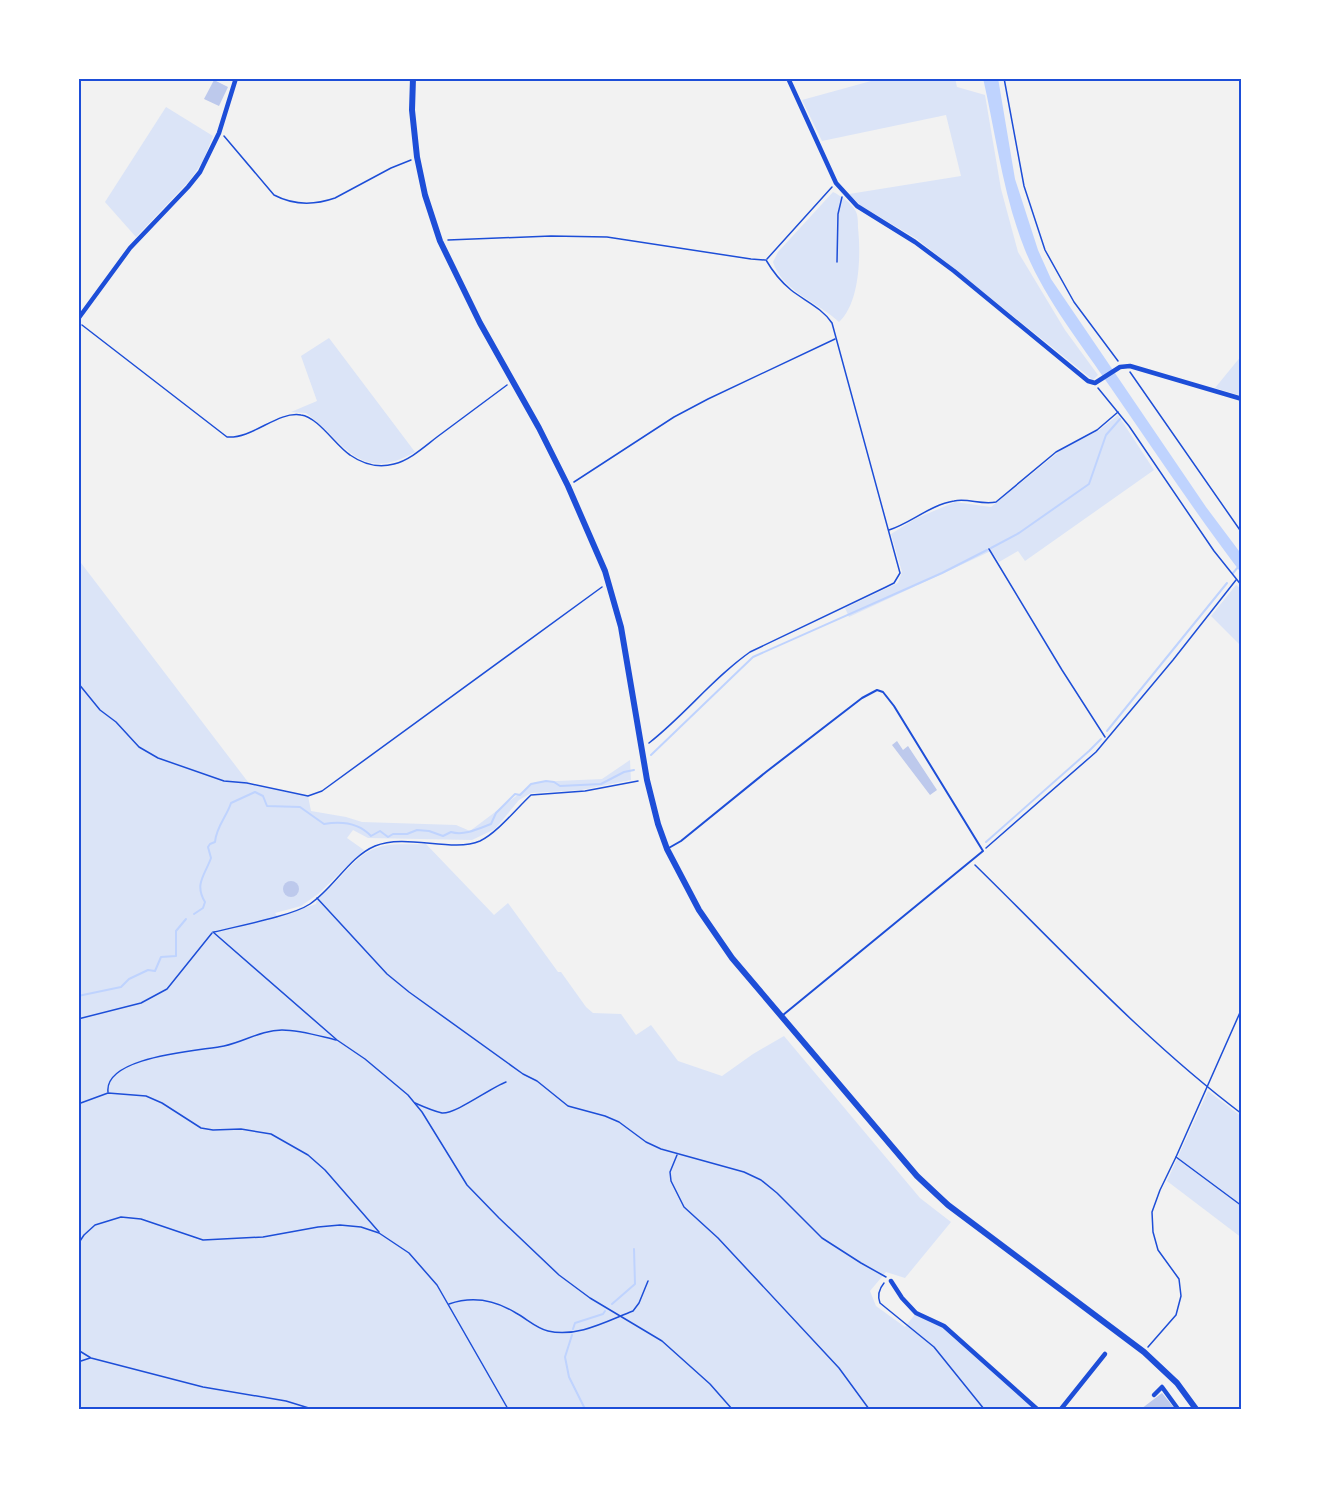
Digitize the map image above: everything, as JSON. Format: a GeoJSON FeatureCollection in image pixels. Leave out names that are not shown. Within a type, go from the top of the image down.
{"type":"FeatureCollection","features":[{"type":"Feature","properties":{"kind":"main road"},"geometry":{"type":"LineString","coordinates":[[412,78],[412,110],[417,157],[425,195],[440,241],[480,323],[568,486],[605,571],[621,627],[644,767],[658,824],[683,882],[716,937],[732,958],[917,1176],[948,1205],[1144,1352],[1177,1383],[1196,1409]]}},
{"type":"Feature","properties":{"kind":"street"},"geometry":{"type":"LineString","coordinates":[[78,320],[130,248],[188,187],[208,158],[219,133],[236,78]]}},
{"type":"Feature","properties":{"kind":"street"},"geometry":{"type":"LineString","coordinates":[[788,78],[836,183],[857,206],[930,254],[1088,381],[1095,383],[1124,366],[1242,399]]}},
{"type":"Feature","properties":{"kind":"street"},"geometry":{"type":"LineString","coordinates":[[891,1281],[916,1313],[944,1326],[1037,1409]]}},
{"type":"Feature","properties":{"kind":"street"},"geometry":{"type":"LineString","coordinates":[[1061,1409],[1105,1354]]}},
{"type":"Feature","properties":{"kind":"street"},"geometry":{"type":"LineString","coordinates":[[1154,1395],[1162,1387],[1178,1409]]}},
{"type":"Feature","properties":{"kind":"lane"},"geometry":{"type":"LineString","coordinates":[[667,849],[681,841],[861,698],[878,690],[883,692],[894,706],[983,851],[782,1016]]}},
{"type":"Feature","properties":{"kind":"path"},"geometry":{"type":"LineString","coordinates":[[1004,78],[1024,186],[1045,250],[1074,302],[1109,351],[1124,366],[1242,533]]}},
{"type":"Feature","properties":{"kind":"path"},"geometry":{"type":"LineString","coordinates":[[219,133],[234,146],[274,195],[285,201],[299,203],[325,202],[417,157]]}},
{"type":"Feature","properties":{"kind":"path"},"geometry":{"type":"LineString","coordinates":[[766,260],[836,183]]}},
{"type":"Feature","properties":{"kind":"path"},"geometry":{"type":"LineString","coordinates":[[837,262],[838,214],[843,191]]}},
{"type":"Feature","properties":{"kind":"path"},"geometry":{"type":"LineString","coordinates":[[440,241],[551,236],[607,237],[766,260]]}},
{"type":"Feature","properties":{"kind":"path"},"geometry":{"type":"LineString","coordinates":[[641,749],[750,652],[894,583],[900,573],[832,323],[827,316],[775,276],[766,260]]}},
{"type":"Feature","properties":{"kind":"path"},"geometry":{"type":"LineString","coordinates":[[78,320],[227,437],[241,436],[287,417],[304,415],[348,454],[375,465],[393,465],[412,456],[513,381]]}},
{"type":"Feature","properties":{"kind":"path"},"geometry":{"type":"LineString","coordinates":[[568,486],[674,417],[835,339]]}},
{"type":"Feature","properties":{"kind":"path"},"geometry":{"type":"LineString","coordinates":[[1095,383],[1242,586]]}},
{"type":"Feature","properties":{"kind":"path"},"geometry":{"type":"LineString","coordinates":[[888,530],[950,501],[996,502],[1056,452],[1097,430],[1118,412]]}},
{"type":"Feature","properties":{"kind":"path"},"geometry":{"type":"LineString","coordinates":[[989,549],[1106,739]]}},
{"type":"Feature","properties":{"kind":"path"},"geometry":{"type":"LineString","coordinates":[[983,851],[1096,752],[1236,580]]}},
{"type":"Feature","properties":{"kind":"path"},"geometry":{"type":"LineString","coordinates":[[78,683],[100,710],[116,722],[139,747],[158,758],[224,781],[247,783],[308,796],[322,791],[602,587]]}},
{"type":"Feature","properties":{"kind":"path"},"geometry":{"type":"LineString","coordinates":[[78,1019],[141,1003],[166,989],[213,932],[300,909],[317,898],[356,860],[376,846],[387,843],[431,842],[462,845],[477,842],[487,837],[531,795],[585,792],[638,781]]}},
{"type":"Feature","properties":{"kind":"path"},"geometry":{"type":"LineString","coordinates":[[971,861],[1137,1024],[1207,1088],[1242,1114]]}},
{"type":"Feature","properties":{"kind":"path"},"geometry":{"type":"LineString","coordinates":[[317,898],[387,974],[523,1074],[537,1081],[568,1106],[619,1122],[646,1142],[677,1154],[744,1172],[761,1180],[822,1238],[891,1281]]}},
{"type":"Feature","properties":{"kind":"path"},"geometry":{"type":"LineString","coordinates":[[213,932],[337,1040],[393,1082],[414,1103],[467,1185],[559,1275],[619,1316],[662,1341],[710,1384],[732,1409]]}},
{"type":"Feature","properties":{"kind":"path"},"geometry":{"type":"LineString","coordinates":[[1144,1352],[1176,1315],[1179,1306],[1179,1280],[1158,1250],[1153,1232],[1152,1212],[1242,1008]]}},
{"type":"Feature","properties":{"kind":"path"},"geometry":{"type":"LineString","coordinates":[[108,1093],[109,1082],[114,1074],[130,1065],[148,1059],[245,1041],[263,1032],[279,1030],[299,1032],[337,1040]]}},
{"type":"Feature","properties":{"kind":"path"},"geometry":{"type":"LineString","coordinates":[[414,1103],[435,1111],[451,1113],[486,1090],[506,1082]]}},
{"type":"Feature","properties":{"kind":"path"},"geometry":{"type":"LineString","coordinates":[[78,1104],[108,1093],[146,1096],[162,1103],[201,1128],[241,1129],[271,1134],[308,1155],[325,1170],[380,1233],[422,1265],[448,1305],[508,1409]]}},
{"type":"Feature","properties":{"kind":"path"},"geometry":{"type":"LineString","coordinates":[[677,1154],[670,1172],[671,1182],[684,1207],[718,1238],[839,1368],[869,1409]]}},
{"type":"Feature","properties":{"kind":"path"},"geometry":{"type":"LineString","coordinates":[[1176,1157],[1242,1206]]}},
{"type":"Feature","properties":{"kind":"path"},"geometry":{"type":"LineString","coordinates":[[78,1244],[95,1225],[121,1217],[141,1219],[203,1240],[251,1239],[340,1225],[361,1227],[380,1233]]}},
{"type":"Feature","properties":{"kind":"path"},"geometry":{"type":"LineString","coordinates":[[448,1305],[473,1298],[514,1311],[548,1331],[576,1332],[633,1311],[648,1281]]}},
{"type":"Feature","properties":{"kind":"path"},"geometry":{"type":"LineString","coordinates":[[891,1281],[885,1282],[880,1289],[878,1297],[880,1302],[934,1347],[984,1409]]}},
{"type":"Feature","properties":{"kind":"path"},"geometry":{"type":"LineString","coordinates":[[78,1350],[91,1358],[203,1387],[286,1401],[312,1409]]}},
{"type":"Feature","properties":{"kind":"path"},"geometry":{"type":"LineString","coordinates":[[78,1362],[91,1358]]}},
{"type":"Feature","properties":{"kind":"shaded area"},"geometry":{"type":"Polygon","coordinates":[[[882,78],[955,78],[957,87],[985,95],[1001,189],[1018,252],[1065,330],[1098,375],[1093,380],[917,239],[861,206],[849,194],[961,176],[946,115],[822,141],[802,100],[882,78]]]}},
{"type":"Feature","properties":{"kind":"shaded area"},"geometry":{"type":"Polygon","coordinates":[[[166,107],[213,136],[203,161],[190,180],[136,237],[105,202],[166,107]]]}},
{"type":"Feature","properties":{"kind":"shaded area"},"geometry":{"type":"Polygon","coordinates":[[[833,192],[848,202],[856,212],[859,239],[858,278],[855,291],[846,314],[839,322],[784,281],[773,262],[778,252],[833,192]]]}},
{"type":"Feature","properties":{"kind":"shaded area"},"geometry":{"type":"Polygon","coordinates":[[[329,338],[415,452],[396,461],[380,464],[366,462],[354,456],[306,413],[291,412],[317,401],[301,356],[329,338]]]}},
{"type":"Feature","properties":{"kind":"shaded area"},"geometry":{"type":"Polygon","coordinates":[[[1242,355],[1242,396],[1215,388],[1242,355]]]}},
{"type":"Feature","properties":{"kind":"shaded area"},"geometry":{"type":"Polygon","coordinates":[[[1118,415],[1154,470],[1025,561],[1018,551],[999,562],[991,551],[849,617],[845,608],[898,583],[902,572],[891,534],[915,519],[955,502],[991,507],[1065,447],[1098,431],[1118,415]]]}},
{"type":"Feature","properties":{"kind":"shaded area"},"geometry":{"type":"Polygon","coordinates":[[[78,559],[248,782],[243,785],[247,783],[308,796],[311,811],[362,822],[456,825],[470,831],[535,782],[602,779],[630,760],[631,780],[581,790],[531,793],[519,800],[495,829],[472,840],[368,838],[353,830],[347,838],[364,850],[318,894],[301,906],[275,913],[278,917],[316,904],[317,898],[326,892],[356,861],[373,849],[388,845],[426,844],[494,915],[508,903],[586,1007],[593,1013],[621,1014],[636,1035],[651,1025],[678,1061],[722,1076],[784,1036],[920,1198],[951,1222],[905,1278],[886,1272],[870,1291],[876,1306],[905,1327],[916,1313],[944,1326],[1037,1409],[78,1409],[78,559]]]}},
{"type":"Feature","properties":{"kind":"shaded area"},"geometry":{"type":"Polygon","coordinates":[[[1236,585],[1242,590],[1242,647],[1211,616],[1236,585]]]}},
{"type":"Feature","properties":{"kind":"shaded area"},"geometry":{"type":"Polygon","coordinates":[[[1208,1091],[1242,1117],[1242,1238],[1167,1181],[1208,1091]]]}},
{"type":"Feature","properties":{"kind":"water"},"geometry":{"type":"Polygon","coordinates":[[[983,78],[998,78],[1015,179],[1038,250],[1051,279],[1206,507],[1242,555],[1242,574],[1076,338],[1053,304],[1033,268],[1011,208],[983,78]]]}},
{"type":"Feature","properties":{"kind":"building"},"geometry":{"type":"Polygon","coordinates":[[[214,80],[228,87],[219,106],[204,99],[214,80]]]}},
{"type":"Feature","properties":{"kind":"building"},"geometry":{"type":"Polygon","coordinates":[[[897,741],[903,750],[908,746],[937,790],[930,795],[892,745],[897,741]]]}},
{"type":"Feature","properties":{"kind":"building"},"geometry":{"type":"Polygon","coordinates":[[[291,881],[297,883],[299,889],[297,895],[291,897],[285,895],[283,889],[285,883],[291,881]]]}},
{"type":"Feature","properties":{"kind":"building"},"geometry":{"type":"Polygon","coordinates":[[[1162,1393],[1175,1409],[1141,1409],[1162,1393]]]}},
{"type":"Feature","properties":{"kind":"waterway"},"geometry":{"type":"LineString","coordinates":[[991,548],[1019,533],[1089,484],[1106,435],[1120,419]]}},
{"type":"Feature","properties":{"kind":"waterway"},"geometry":{"type":"LineString","coordinates":[[651,755],[753,657],[942,573],[987,550]]}},
{"type":"Feature","properties":{"kind":"waterway"},"geometry":{"type":"LineString","coordinates":[[1233,573],[1239,566]]}},
{"type":"Feature","properties":{"kind":"waterway"},"geometry":{"type":"LineString","coordinates":[[1107,731],[1227,583]]}},
{"type":"Feature","properties":{"kind":"waterway"},"geometry":{"type":"LineString","coordinates":[[986,842],[1101,739]]}},
{"type":"Feature","properties":{"kind":"waterway"},"geometry":{"type":"LineString","coordinates":[[194,914],[203,908],[205,902],[200,885],[211,858],[208,847],[215,842],[217,831],[231,803],[255,792],[263,796],[267,806],[300,807],[324,824],[349,824],[361,828],[371,836],[380,831],[388,837],[417,830],[443,836],[451,832],[461,833],[491,824],[496,813],[515,794],[520,795],[531,784],[546,781],[560,786],[601,784],[624,772],[634,770]]}},
{"type":"Feature","properties":{"kind":"waterway"},"geometry":{"type":"LineString","coordinates":[[78,996],[121,987],[129,979],[148,970],[155,971],[161,957],[176,956],[176,931],[186,919]]}},
{"type":"Feature","properties":{"kind":"waterway"},"geometry":{"type":"LineString","coordinates":[[612,1304],[635,1284],[634,1249]]}},
{"type":"Feature","properties":{"kind":"waterway"},"geometry":{"type":"LineString","coordinates":[[573,1329],[575,1323],[603,1314],[605,1311]]}},
{"type":"Feature","properties":{"kind":"waterway"},"geometry":{"type":"LineString","coordinates":[[572,1335],[565,1357],[569,1377],[585,1409]]}}]}
